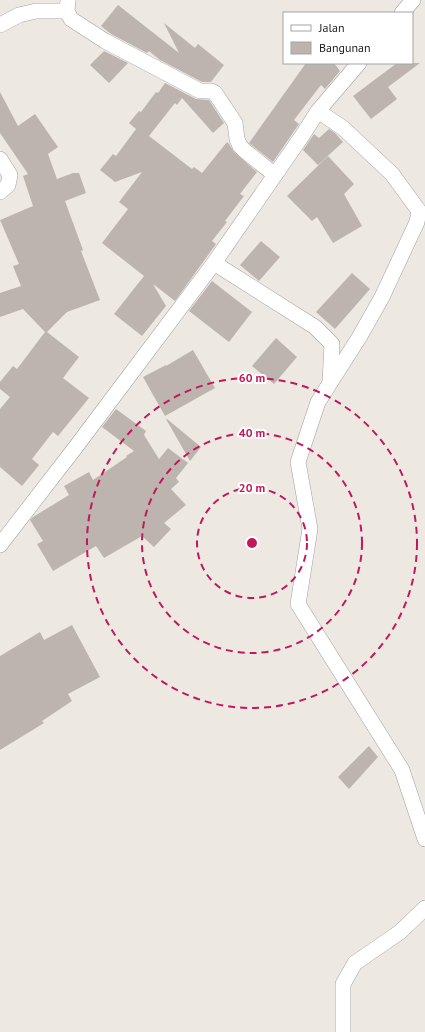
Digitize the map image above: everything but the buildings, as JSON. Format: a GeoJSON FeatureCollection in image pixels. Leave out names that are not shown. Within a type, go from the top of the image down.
{"type":"FeatureCollection","features":[{"type":"Feature","properties":{"kind":"street"},"geometry":{"type":"LineString","coordinates":[[403,12],[414,0]]}},
{"type":"Feature","properties":{"kind":"street"},"geometry":{"type":"LineString","coordinates":[[0,25],[19,15],[67,6],[70,19],[105,41],[200,91],[211,91],[215,93],[235,124],[237,139],[240,146],[275,175]]}},
{"type":"Feature","properties":{"kind":"street"},"geometry":{"type":"LineString","coordinates":[[0,545],[214,263],[318,111],[358,64]]}},
{"type":"Feature","properties":{"kind":"street"},"geometry":{"type":"LineString","coordinates":[[318,111],[343,128],[392,174],[422,208],[382,297],[360,336],[318,402],[298,462],[310,529],[298,604],[402,770],[425,839]]}},
{"type":"Feature","properties":{"kind":"street"},"geometry":{"type":"LineString","coordinates":[[0,159],[10,175],[8,185],[0,192]]}},
{"type":"Feature","properties":{"kind":"street"},"geometry":{"type":"LineString","coordinates":[[214,263],[315,327],[332,344],[330,383]]}},
{"type":"Feature","properties":{"kind":"street"},"geometry":{"type":"LineString","coordinates":[[407,784],[425,801]]}},
{"type":"Feature","properties":{"kind":"street"},"geometry":{"type":"LineString","coordinates":[[343,1032],[343,984],[355,963],[400,932],[425,908]]}}]}
